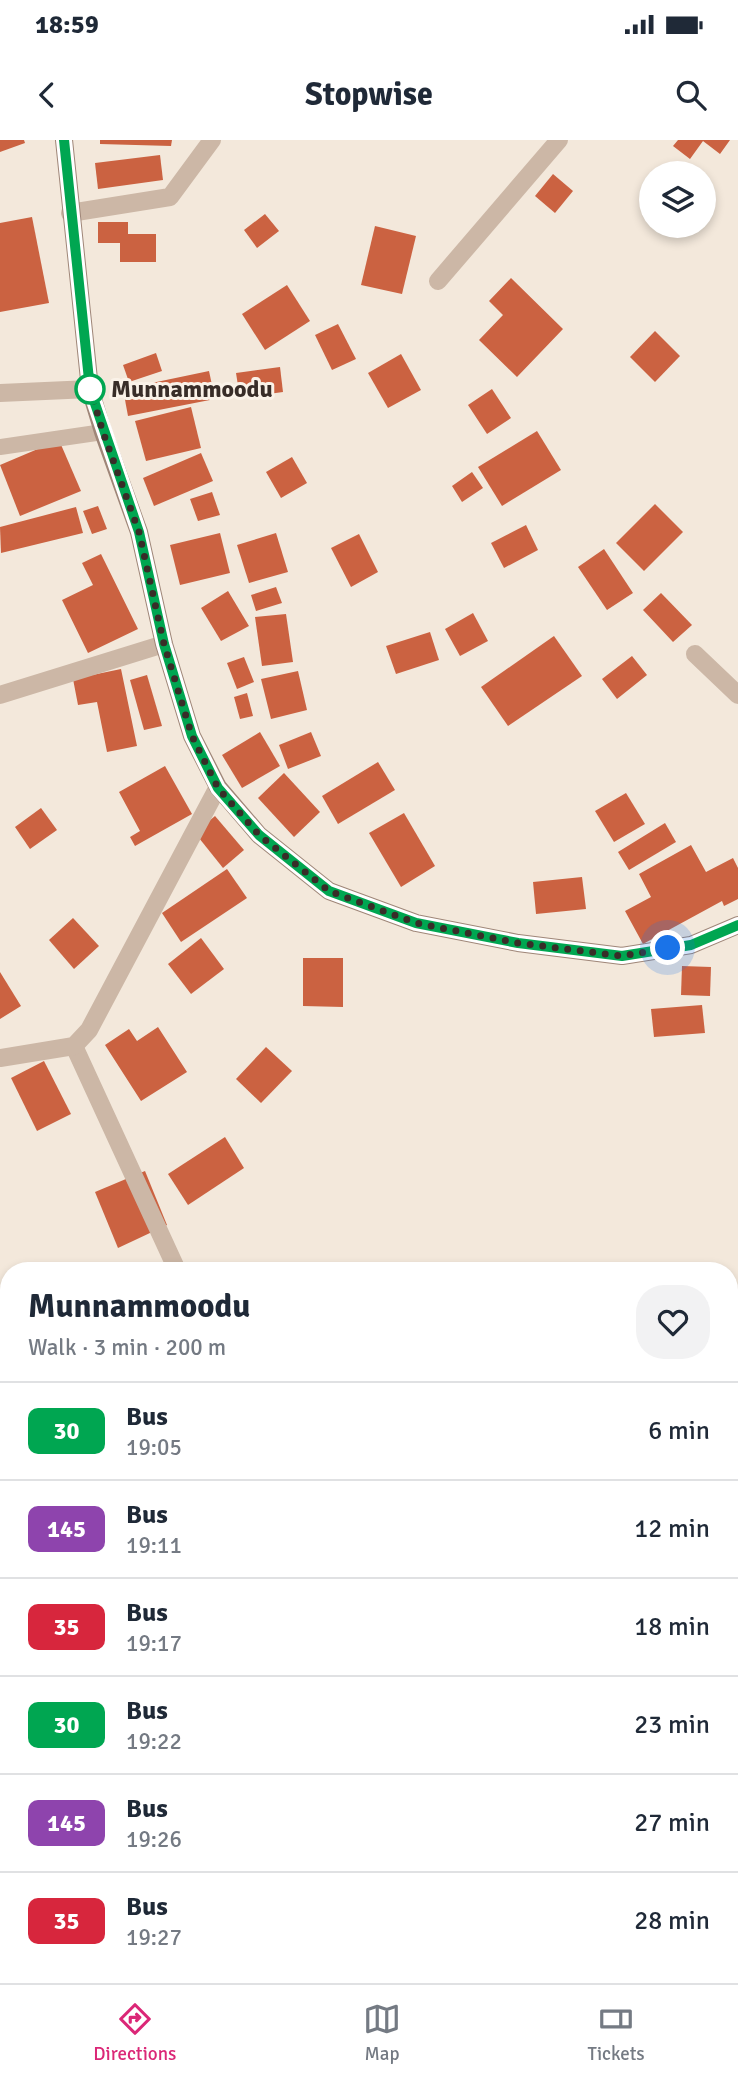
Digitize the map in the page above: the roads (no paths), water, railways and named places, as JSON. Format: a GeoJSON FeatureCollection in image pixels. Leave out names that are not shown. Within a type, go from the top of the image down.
{"type":"FeatureCollection","features":[{"type":"Feature","properties":{"kind":"main road"},"geometry":{"type":"LineString","coordinates":[[64,140],[90,389],[139,532],[164,644],[192,736],[218,788],[259,835],[329,891],[416,923],[518,943],[622,956],[691,945],[738,925]]}},
{"type":"Feature","properties":{"kind":"street"},"geometry":{"type":"LineString","coordinates":[[70,214],[170,197],[212,140]]}},
{"type":"Feature","properties":{"kind":"street"},"geometry":{"type":"LineString","coordinates":[[438,281],[559,140]]}},
{"type":"Feature","properties":{"kind":"street"},"geometry":{"type":"LineString","coordinates":[[0,393],[90,389]]}},
{"type":"Feature","properties":{"kind":"street"},"geometry":{"type":"LineString","coordinates":[[0,695],[164,644]]}},
{"type":"Feature","properties":{"kind":"street"},"geometry":{"type":"LineString","coordinates":[[695,654],[738,695]]}},
{"type":"Feature","properties":{"kind":"street"},"geometry":{"type":"LineString","coordinates":[[0,1058],[74,1046],[89,1030],[218,788]]}},
{"type":"Feature","properties":{"kind":"street"},"geometry":{"type":"LineString","coordinates":[[74,1046],[173,1262]]}},
{"type":"Feature","properties":{"kind":"lane"},"geometry":{"type":"LineString","coordinates":[[0,447],[103,432]]}},
{"type":"Feature","properties":{"kind":"place","name":"Munnammoodu"},"geometry":{"type":"Point","coordinates":[90,389]}}]}
